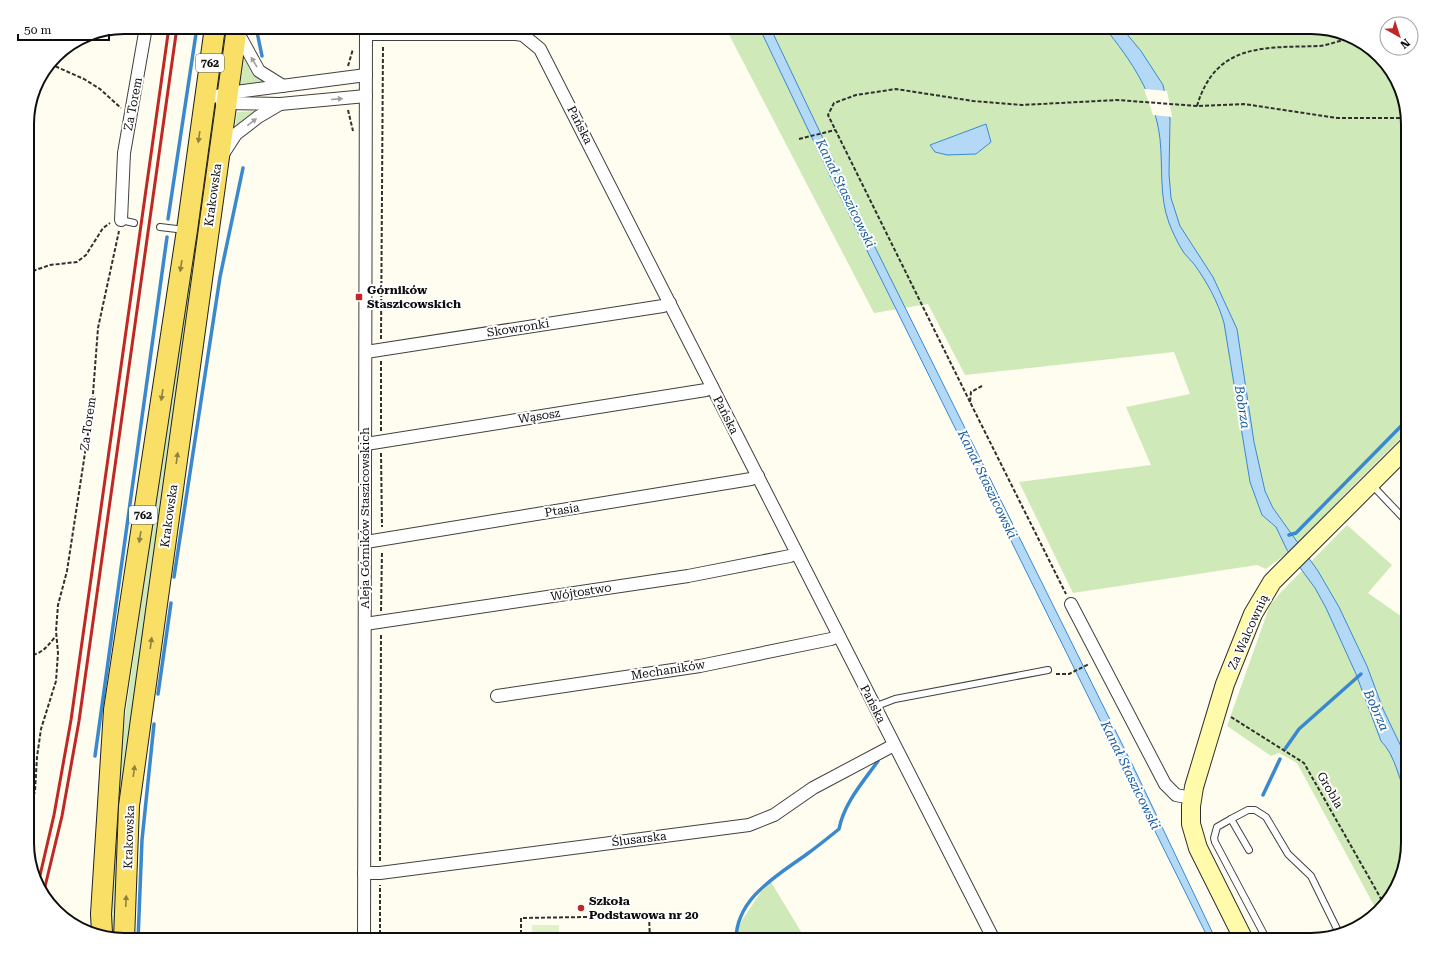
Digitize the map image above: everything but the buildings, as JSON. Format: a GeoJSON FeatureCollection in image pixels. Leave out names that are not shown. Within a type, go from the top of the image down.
{"type":"FeatureCollection","features":[{"type":"Feature","properties":{"kind":"main road","name":"Krakowska"},"geometry":{"type":"LineString","coordinates":[[102,930],[101,914],[114,710],[187,230],[214,34]]}},
{"type":"Feature","properties":{"kind":"main road","name":"Krakowska"},"geometry":{"type":"LineString","coordinates":[[124,933],[129,806],[235,34]]}},
{"type":"Feature","properties":{"kind":"main road","name":"Za Walcownią"},"geometry":{"type":"LineString","coordinates":[[1240,933],[1195,843],[1191,824],[1192,798],[1235,656],[1263,596],[1276,578],[1401,453]]}},
{"type":"Feature","properties":{"kind":"street","name":"Za Torem"},"geometry":{"type":"LineString","coordinates":[[121,220],[124,153],[145,34]]}},
{"type":"Feature","properties":{"kind":"street","name":"Krakowska"},"geometry":{"type":"LineString","coordinates":[[239,34],[259,71],[283,86]]}},
{"type":"Feature","properties":{"kind":"street","name":"Aleja Górników Staszicowskich"},"geometry":{"type":"LineString","coordinates":[[364,933],[366,34]]}},
{"type":"Feature","properties":{"kind":"street","name":"Pańska"},"geometry":{"type":"LineString","coordinates":[[516,34],[523,35],[535,44],[548,62],[874,707],[990,933]]}},
{"type":"Feature","properties":{"kind":"street"},"geometry":{"type":"LineString","coordinates":[[227,98],[283,86],[366,75]]}},
{"type":"Feature","properties":{"kind":"street"},"geometry":{"type":"LineString","coordinates":[[205,99],[227,98],[280,104],[366,96]]}},
{"type":"Feature","properties":{"kind":"street"},"geometry":{"type":"LineString","coordinates":[[218,162],[236,134],[258,117],[280,104]]}},
{"type":"Feature","properties":{"kind":"street","name":"Skowronki"},"geometry":{"type":"LineString","coordinates":[[366,352],[663,306],[670,303]]}},
{"type":"Feature","properties":{"kind":"street","name":"Wąsosz"},"geometry":{"type":"LineString","coordinates":[[366,444],[706,390],[712,387]]}},
{"type":"Feature","properties":{"kind":"street","name":"Ptasia"},"geometry":{"type":"LineString","coordinates":[[366,542],[751,479],[758,476]]}},
{"type":"Feature","properties":{"kind":"street","name":"Wójtostwo"},"geometry":{"type":"LineString","coordinates":[[365,624],[688,576],[790,556],[796,553]]}},
{"type":"Feature","properties":{"kind":"street"},"geometry":{"type":"LineString","coordinates":[[1071,604],[1165,784],[1176,795],[1192,798]]}},
{"type":"Feature","properties":{"kind":"street","name":"Mechaników"},"geometry":{"type":"LineString","coordinates":[[497,696],[700,666],[831,639],[838,636]]}},
{"type":"Feature","properties":{"kind":"street","name":"Ślusarska"},"geometry":{"type":"LineString","coordinates":[[364,873],[380,873],[749,825],[774,815],[813,788],[894,745]]}},
{"type":"Feature","properties":{"kind":"lane"},"geometry":{"type":"LineString","coordinates":[[121,220],[134,224]]}},
{"type":"Feature","properties":{"kind":"lane"},"geometry":{"type":"LineString","coordinates":[[160,227],[187,230]]}},
{"type":"Feature","properties":{"kind":"lane"},"geometry":{"type":"LineString","coordinates":[[1371,484],[1401,515]]}},
{"type":"Feature","properties":{"kind":"lane"},"geometry":{"type":"LineString","coordinates":[[874,707],[894,700],[1048,670]]}},
{"type":"Feature","properties":{"kind":"lane"},"geometry":{"type":"LineString","coordinates":[[1262,933],[1214,838],[1217,827],[1248,810],[1255,810],[1266,818],[1288,854],[1311,876],[1337,929]]}},
{"type":"Feature","properties":{"kind":"lane"},"geometry":{"type":"LineString","coordinates":[[1231,818],[1249,850]]}},
{"type":"Feature","properties":{"kind":"path"},"geometry":{"type":"LineString","coordinates":[[1197,106],[1210,78],[1221,65],[1240,53],[1263,48],[1322,46],[1342,40]]}},
{"type":"Feature","properties":{"kind":"path"},"geometry":{"type":"LineString","coordinates":[[380,933],[382,51]]}},
{"type":"Feature","properties":{"kind":"path"},"geometry":{"type":"LineString","coordinates":[[55,66],[84,79],[100,89],[116,105],[130,114]]}},
{"type":"Feature","properties":{"kind":"path"},"geometry":{"type":"LineString","coordinates":[[1071,604],[835,130],[828,115],[834,103],[856,95],[896,89],[973,101],[1022,105],[1117,100],[1197,106],[1244,104],[1337,118],[1401,118]]}},
{"type":"Feature","properties":{"kind":"path"},"geometry":{"type":"LineString","coordinates":[[799,139],[835,130]]}},
{"type":"Feature","properties":{"kind":"path"},"geometry":{"type":"LineString","coordinates":[[34,271],[50,265],[77,262],[86,255],[103,228],[111,222],[121,220]]}},
{"type":"Feature","properties":{"kind":"path","name":"Za Torem"},"geometry":{"type":"LineString","coordinates":[[34,795],[41,729],[50,707],[56,681],[58,653],[56,636],[58,605],[66,571],[92,407],[98,328],[121,220]]}},
{"type":"Feature","properties":{"kind":"path"},"geometry":{"type":"LineString","coordinates":[[970,402],[971,392],[982,386]]}},
{"type":"Feature","properties":{"kind":"path"},"geometry":{"type":"LineString","coordinates":[[34,655],[44,651],[56,636]]}},
{"type":"Feature","properties":{"kind":"path"},"geometry":{"type":"LineString","coordinates":[[1058,675],[1069,674],[1089,664]]}},
{"type":"Feature","properties":{"kind":"path","name":"Grobla"},"geometry":{"type":"LineString","coordinates":[[1227,720],[1228,715],[1304,763],[1381,899]]}},
{"type":"Feature","properties":{"kind":"path"},"geometry":{"type":"LineString","coordinates":[[521,933],[521,918],[649,916],[650,933]]}},
{"type":"Feature","properties":{"kind":"green space"},"geometry":{"type":"Polygon","coordinates":[[[729,34],[1317,34],[1340,39],[1361,49],[1379,65],[1392,84],[1401,118],[1401,438],[1344,495],[1302,542],[1266,569],[1257,565],[1073,593],[1019,482],[1151,465],[1126,407],[1190,394],[1174,352],[965,375],[928,304],[874,313],[729,34]]]}},
{"type":"Feature","properties":{"kind":"green space"},"geometry":{"type":"Polygon","coordinates":[[[245,54],[266,82],[240,86],[245,54]]]}},
{"type":"Feature","properties":{"kind":"green space"},"geometry":{"type":"Polygon","coordinates":[[[258,111],[235,128],[237,112],[258,111]]]}},
{"type":"Feature","properties":{"kind":"green space"},"geometry":{"type":"Polygon","coordinates":[[[215,118],[119,933],[112,932],[109,932],[112,843],[122,739],[208,133],[215,118]]]}},
{"type":"Feature","properties":{"kind":"green space"},"geometry":{"type":"Polygon","coordinates":[[[1347,525],[1392,565],[1368,593],[1401,616],[1401,843],[1398,866],[1392,883],[1375,906],[1297,763],[1279,753],[1271,756],[1227,726],[1270,605],[1347,525]]]}},
{"type":"Feature","properties":{"kind":"green space"},"geometry":{"type":"Polygon","coordinates":[[[771,882],[802,933],[738,933],[739,925],[760,893],[771,882]]]}},
{"type":"Feature","properties":{"kind":"green space"},"geometry":{"type":"Polygon","coordinates":[[[532,925],[559,925],[559,933],[532,933],[532,925]]]}},
{"type":"Feature","properties":{"kind":"water","name":"Kanał Staszicowski"},"geometry":{"type":"Polygon","coordinates":[[[762,34],[773,34],[867,231],[1132,764],[1213,933],[1206,933],[836,188],[762,34]]]}},
{"type":"Feature","properties":{"kind":"water","name":"Bobrza"},"geometry":{"type":"Polygon","coordinates":[[[1109,34],[1127,34],[1141,51],[1163,85],[1170,119],[1169,174],[1171,198],[1180,226],[1213,277],[1237,329],[1254,442],[1265,491],[1273,508],[1318,571],[1339,607],[1367,666],[1383,709],[1401,746],[1401,781],[1394,761],[1381,741],[1356,674],[1326,608],[1315,588],[1287,550],[1276,527],[1262,515],[1250,482],[1222,315],[1208,285],[1194,264],[1182,250],[1169,223],[1164,202],[1160,139],[1153,108],[1140,79],[1109,34]]]}},
{"type":"Feature","properties":{"kind":"water"},"geometry":{"type":"Polygon","coordinates":[[[986,124],[991,142],[976,154],[947,155],[935,152],[930,145],[986,124]]]}},
{"type":"Feature","properties":{"kind":"pier"},"geometry":{"type":"Polygon","coordinates":[[[1144,89],[1167,91],[1172,117],[1153,115],[1144,89]]]}},
{"type":"Feature","properties":{"kind":"waterway"},"geometry":{"type":"LineString","coordinates":[[168,219],[196,34]]}},
{"type":"Feature","properties":{"kind":"waterway"},"geometry":{"type":"LineString","coordinates":[[257,34],[262,56]]}},
{"type":"Feature","properties":{"kind":"waterway"},"geometry":{"type":"LineString","coordinates":[[174,577],[220,277],[243,168]]}},
{"type":"Feature","properties":{"kind":"waterway"},"geometry":{"type":"LineString","coordinates":[[95,756],[167,237]]}},
{"type":"Feature","properties":{"kind":"waterway"},"geometry":{"type":"LineString","coordinates":[[1289,535],[1296,533],[1401,426]]}},
{"type":"Feature","properties":{"kind":"waterway"},"geometry":{"type":"LineString","coordinates":[[158,694],[171,603]]}},
{"type":"Feature","properties":{"kind":"waterway"},"geometry":{"type":"LineString","coordinates":[[1285,749],[1299,729],[1361,674]]}},
{"type":"Feature","properties":{"kind":"waterway"},"geometry":{"type":"LineString","coordinates":[[138,933],[142,840],[154,724]]}},
{"type":"Feature","properties":{"kind":"waterway"},"geometry":{"type":"LineString","coordinates":[[1263,795],[1280,759]]}},
{"type":"Feature","properties":{"kind":"waterway"},"geometry":{"type":"LineString","coordinates":[[737,933],[743,912],[760,890],[839,829],[845,810],[860,785],[878,761]]}},
{"type":"Feature","properties":{"kind":"railway"},"geometry":{"type":"LineString","coordinates":[[40,875],[54,815],[71,720],[168,34]]}},
{"type":"Feature","properties":{"kind":"railway"},"geometry":{"type":"LineString","coordinates":[[45,886],[62,816],[79,721],[176,34]]}},
{"type":"Feature","properties":{"kind":"place","name":"Górników Staszicowskich"},"geometry":{"type":"Point","coordinates":[359,297]}},
{"type":"Feature","properties":{"kind":"place","name":"Szkoła Podstawowa nr 20"},"geometry":{"type":"Point","coordinates":[581,908]}}]}
